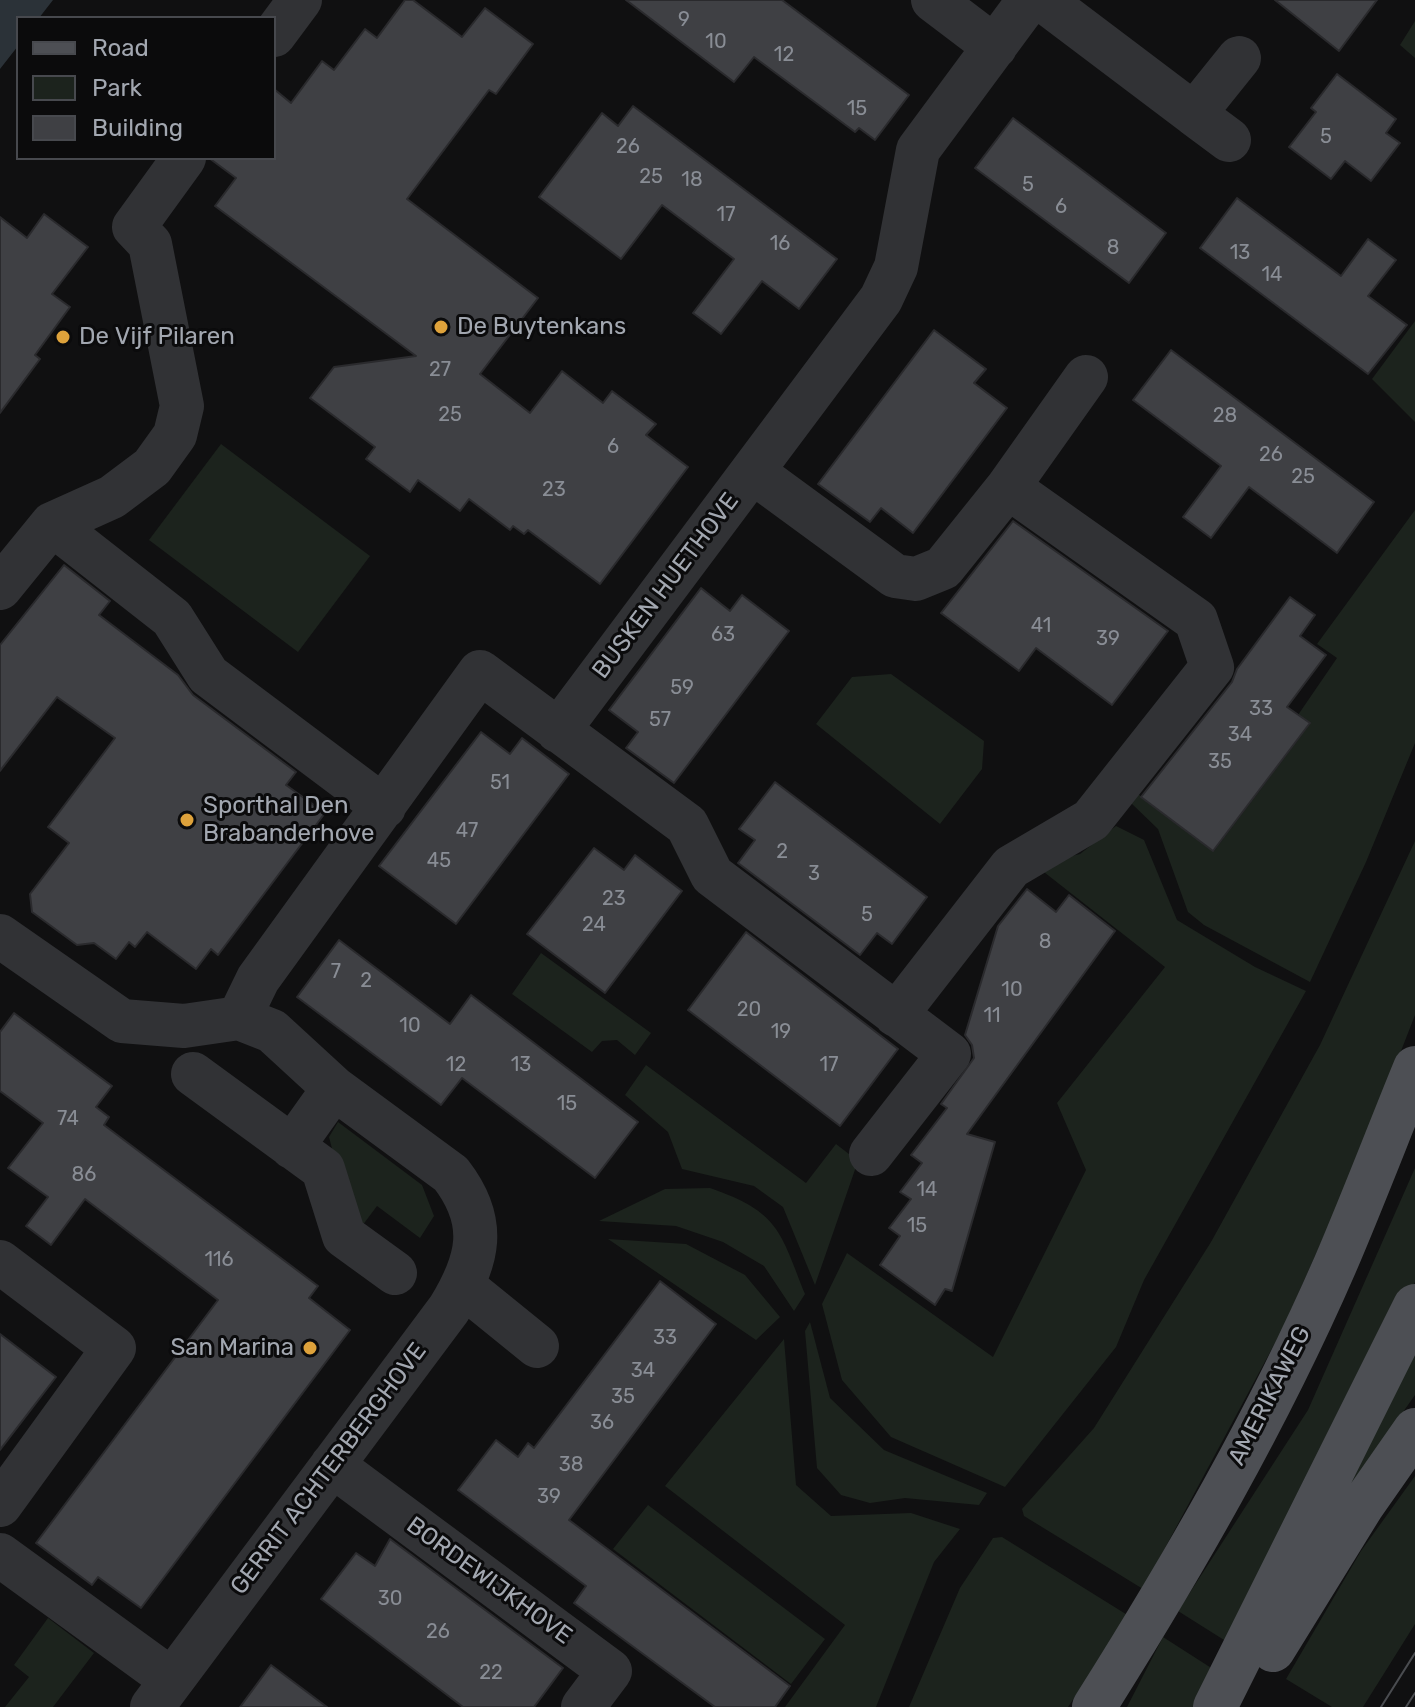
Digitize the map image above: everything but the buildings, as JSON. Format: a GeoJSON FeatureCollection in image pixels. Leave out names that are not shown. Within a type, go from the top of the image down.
{"type":"FeatureCollection","features":[{"type":"Feature","properties":{"kind":"main road","name":"AMERIKAWEG"},"geometry":{"type":"LineString","coordinates":[[1094,1707],[1151,1615],[1292,1356],[1334,1266],[1415,1068]]}},
{"type":"Feature","properties":{"kind":"main road"},"geometry":{"type":"LineString","coordinates":[[1215,1707],[1415,1306]]}},
{"type":"Feature","properties":{"kind":"main road"},"geometry":{"type":"LineString","coordinates":[[1238,1707],[1362,1506],[1415,1430]]}},
{"type":"Feature","properties":{"kind":"street"},"geometry":{"type":"LineString","coordinates":[[276,32],[300,0]]}},
{"type":"Feature","properties":{"kind":"street"},"geometry":{"type":"LineString","coordinates":[[933,0],[995,47]]}},
{"type":"Feature","properties":{"kind":"street","name":"BUSKEN HUETHOVE"},"geometry":{"type":"LineString","coordinates":[[558,731],[881,299],[896,267],[918,150],[1029,0]]}},
{"type":"Feature","properties":{"kind":"street"},"geometry":{"type":"LineString","coordinates":[[1043,0],[1229,140]]}},
{"type":"Feature","properties":{"kind":"street"},"geometry":{"type":"LineString","coordinates":[[1194,114],[1239,58]]}},
{"type":"Feature","properties":{"kind":"street"},"geometry":{"type":"LineString","coordinates":[[0,588],[52,524],[112,497],[152,467],[175,435],[182,406],[150,244],[134,227],[183,160]]}},
{"type":"Feature","properties":{"kind":"street"},"geometry":{"type":"LineString","coordinates":[[753,472],[895,576],[916,579],[943,568],[1008,487],[1086,377]]}},
{"type":"Feature","properties":{"kind":"street"},"geometry":{"type":"LineString","coordinates":[[896,1015],[1011,867],[1091,820],[1212,667],[1196,620],[1008,487]]}},
{"type":"Feature","properties":{"kind":"street"},"geometry":{"type":"LineString","coordinates":[[52,524],[172,618],[208,675],[384,807]]}},
{"type":"Feature","properties":{"kind":"street"},"geometry":{"type":"LineString","coordinates":[[239,1018],[258,979],[480,672],[687,825],[712,875],[949,1054],[871,1154]]}},
{"type":"Feature","properties":{"kind":"street"},"geometry":{"type":"LineString","coordinates":[[0,936],[122,1021],[184,1026],[239,1018],[272,1031],[334,1088],[292,1147]]}},
{"type":"Feature","properties":{"kind":"street"},"geometry":{"type":"LineString","coordinates":[[193,1074],[323,1169],[344,1236],[395,1273]]}},
{"type":"Feature","properties":{"kind":"street","name":"GERRIT ACHTERBERGHOVE"},"geometry":{"type":"LineString","coordinates":[[162,1694],[463,1286],[475,1253],[475,1218],[465,1192],[451,1174],[334,1088]]}},
{"type":"Feature","properties":{"kind":"street"},"geometry":{"type":"LineString","coordinates":[[0,1262],[114,1348],[0,1505]]}},
{"type":"Feature","properties":{"kind":"street"},"geometry":{"type":"LineString","coordinates":[[463,1286],[537,1346]]}},
{"type":"Feature","properties":{"kind":"street","name":"BORDEWIJKHOVE"},"geometry":{"type":"LineString","coordinates":[[332,1465],[610,1671],[583,1707]]}},
{"type":"Feature","properties":{"kind":"street"},"geometry":{"type":"LineString","coordinates":[[0,1555],[162,1694]]}},
{"type":"Feature","properties":{"kind":"green space"},"geometry":{"type":"Polygon","coordinates":[[[1415,21],[1415,58],[1400,45],[1415,21]]]}},
{"type":"Feature","properties":{"kind":"green space"},"geometry":{"type":"Polygon","coordinates":[[[1415,321],[1415,422],[1372,379],[1415,321]]]}},
{"type":"Feature","properties":{"kind":"green space"},"geometry":{"type":"Polygon","coordinates":[[[221,444],[370,556],[298,652],[149,540],[221,444]]]}},
{"type":"Feature","properties":{"kind":"green space"},"geometry":{"type":"Polygon","coordinates":[[[1415,510],[1415,743],[1366,862],[1310,982],[1204,925],[1188,912],[1158,829],[1131,803],[1138,794],[1214,851],[1310,724],[1298,715],[1337,658],[1317,644],[1415,510]]]}},
{"type":"Feature","properties":{"kind":"green space"},"geometry":{"type":"Polygon","coordinates":[[[891,674],[984,741],[982,769],[940,824],[816,724],[852,677],[891,674]]]}},
{"type":"Feature","properties":{"kind":"green space"},"geometry":{"type":"Polygon","coordinates":[[[1116,826],[1144,840],[1177,920],[1255,967],[1306,991],[1144,1280],[1116,1347],[1005,1487],[891,1437],[842,1380],[822,1304],[847,1253],[993,1357],[1086,1170],[1057,1103],[1165,967],[1035,865],[1080,854],[1116,826]]]}},
{"type":"Feature","properties":{"kind":"green space"},"geometry":{"type":"Polygon","coordinates":[[[1415,841],[1415,1015],[1364,1146],[1283,1328],[1143,1589],[1024,1516],[1022,1509],[1094,1428],[1211,1242],[1320,1045],[1415,841]]]}},
{"type":"Feature","properties":{"kind":"green space"},"geometry":{"type":"Polygon","coordinates":[[[541,953],[651,1033],[635,1055],[617,1040],[602,1041],[592,1052],[512,994],[541,953]]]}},
{"type":"Feature","properties":{"kind":"green space"},"geometry":{"type":"Polygon","coordinates":[[[646,1065],[806,1183],[836,1144],[858,1161],[815,1285],[783,1207],[754,1186],[682,1169],[668,1132],[625,1095],[646,1065]]]}},
{"type":"Feature","properties":{"kind":"green space"},"geometry":{"type":"Polygon","coordinates":[[[338,1122],[422,1185],[434,1216],[420,1238],[377,1206],[362,1226],[350,1218],[329,1137],[338,1122]]]}},
{"type":"Feature","properties":{"kind":"green space"},"geometry":{"type":"Polygon","coordinates":[[[1415,1168],[1415,1282],[1294,1537],[1232,1645],[1178,1611],[1308,1410],[1415,1168]]]}},
{"type":"Feature","properties":{"kind":"green space"},"geometry":{"type":"Polygon","coordinates":[[[710,1188],[750,1206],[774,1226],[805,1294],[794,1311],[764,1266],[723,1242],[676,1226],[599,1221],[665,1189],[710,1188]]]}},
{"type":"Feature","properties":{"kind":"green space"},"geometry":{"type":"Polygon","coordinates":[[[608,1239],[686,1244],[745,1275],[780,1317],[756,1340],[608,1239]]]}},
{"type":"Feature","properties":{"kind":"green space"},"geometry":{"type":"Polygon","coordinates":[[[810,1322],[830,1398],[884,1450],[987,1493],[979,1505],[905,1498],[870,1503],[841,1495],[817,1468],[805,1331],[810,1322]]]}},
{"type":"Feature","properties":{"kind":"green space"},"geometry":{"type":"Polygon","coordinates":[[[1415,1334],[1415,1395],[1306,1550],[1415,1334]]]}},
{"type":"Feature","properties":{"kind":"green space"},"geometry":{"type":"Polygon","coordinates":[[[784,1339],[796,1485],[831,1516],[911,1513],[960,1529],[934,1562],[876,1707],[785,1707],[845,1625],[665,1486],[784,1339]]]}},
{"type":"Feature","properties":{"kind":"green space"},"geometry":{"type":"Polygon","coordinates":[[[1415,1476],[1415,1624],[1363,1707],[1332,1707],[1286,1679],[1361,1551],[1415,1476]]]}},
{"type":"Feature","properties":{"kind":"green space"},"geometry":{"type":"Polygon","coordinates":[[[648,1505],[825,1639],[791,1684],[613,1549],[648,1505]]]}},
{"type":"Feature","properties":{"kind":"green space"},"geometry":{"type":"Polygon","coordinates":[[[1002,1537],[1129,1616],[1068,1707],[909,1707],[960,1588],[993,1538],[1002,1537]]]}},
{"type":"Feature","properties":{"kind":"green space"},"geometry":{"type":"Polygon","coordinates":[[[48,1618],[94,1653],[53,1707],[5,1707],[29,1677],[14,1665],[48,1618]]]}},
{"type":"Feature","properties":{"kind":"green space"},"geometry":{"type":"Polygon","coordinates":[[[1163,1637],[1216,1671],[1194,1707],[1127,1707],[1163,1637]]]}},
{"type":"Feature","properties":{"kind":"shaded area"},"geometry":{"type":"Polygon","coordinates":[[[0,0],[53,0],[41,16],[16,16],[16,49],[0,69],[0,0]]]}},
{"type":"Feature","properties":{"kind":"tram line"},"geometry":{"type":"LineString","coordinates":[[1381,1707],[1415,1653]]}},
{"type":"Feature","properties":{"kind":"tram line"},"geometry":{"type":"LineString","coordinates":[[1406,1707],[1415,1693]]}},
{"type":"Feature","properties":{"kind":"place","name":"De Buytenkans"},"geometry":{"type":"Point","coordinates":[441,327]}},
{"type":"Feature","properties":{"kind":"place","name":"De Vijf Pilaren"},"geometry":{"type":"Point","coordinates":[63,337]}},
{"type":"Feature","properties":{"kind":"place","name":"Sporthal Den Brabanderhove"},"geometry":{"type":"Point","coordinates":[187,820]}},
{"type":"Feature","properties":{"kind":"place","name":"San Marina"},"geometry":{"type":"Point","coordinates":[310,1348]}}]}
